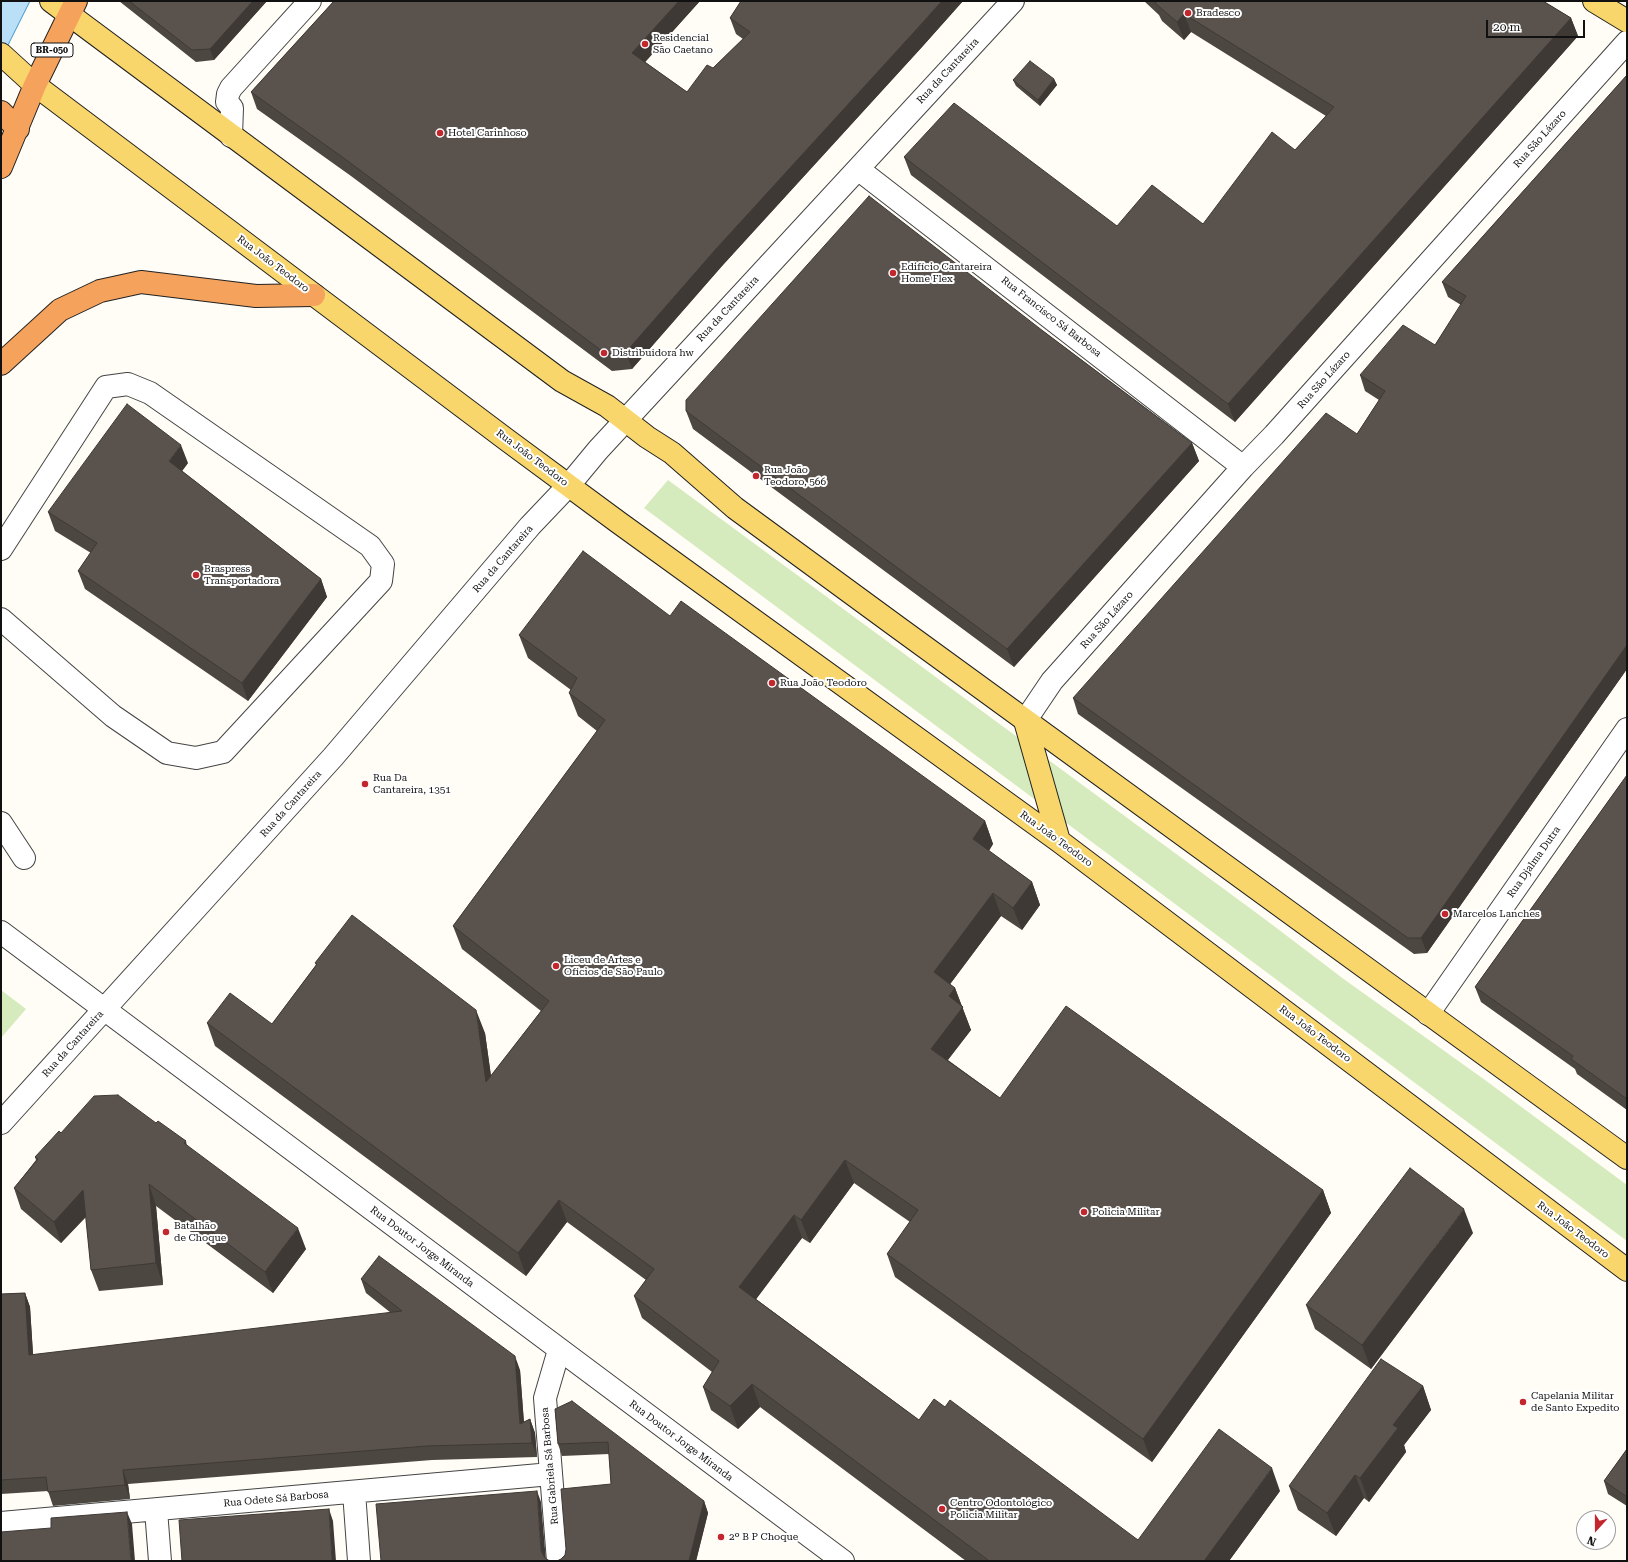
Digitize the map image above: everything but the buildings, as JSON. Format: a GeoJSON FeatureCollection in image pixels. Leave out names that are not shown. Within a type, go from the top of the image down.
{"type":"FeatureCollection","features":[{"type":"Feature","properties":{"kind":"highway","name":"BR-050"},"geometry":{"type":"LineString","coordinates":[[1,167],[35,85],[72,8]]}},
{"type":"Feature","properties":{"kind":"highway"},"geometry":{"type":"LineString","coordinates":[[1,112],[18,129]]}},
{"type":"Feature","properties":{"kind":"highway"},"geometry":{"type":"LineString","coordinates":[[1,364],[60,310],[100,291],[140,282],[256,296],[314,295]]}},
{"type":"Feature","properties":{"kind":"main road"},"geometry":{"type":"LineString","coordinates":[[50,1],[72,8],[231,136],[562,381],[607,406],[625,421],[672,453],[735,508],[1025,721],[1627,1158]]}},
{"type":"Feature","properties":{"kind":"main road"},"geometry":{"type":"LineString","coordinates":[[1594,1],[1627,21]]}},
{"type":"Feature","properties":{"kind":"main road","name":"Rua João Teodoro"},"geometry":{"type":"LineString","coordinates":[[6,60],[35,85],[618,522],[1059,840],[1627,1270]]}},
{"type":"Feature","properties":{"kind":"main road"},"geometry":{"type":"LineString","coordinates":[[1025,721],[1059,840]]}},
{"type":"Feature","properties":{"kind":"street"},"geometry":{"type":"LineString","coordinates":[[231,136],[232,108],[228,102],[228,94],[231,88],[310,1]]}},
{"type":"Feature","properties":{"kind":"street","name":"Rua da Cantareira"},"geometry":{"type":"LineString","coordinates":[[1,1123],[333,757],[530,526],[569,485],[598,450],[1013,1]]}},
{"type":"Feature","properties":{"kind":"street","name":"Rua São Lázaro"},"geometry":{"type":"LineString","coordinates":[[1025,721],[1052,681],[1627,42]]}},
{"type":"Feature","properties":{"kind":"street","name":"Rua Francisco Sá Barbosa"},"geometry":{"type":"LineString","coordinates":[[858,169],[1243,467]]}},
{"type":"Feature","properties":{"kind":"street"},"geometry":{"type":"LineString","coordinates":[[1,549],[106,387],[128,384],[150,393],[370,546],[382,564],[381,581],[223,752],[196,758],[168,753],[113,716],[1,619]]}},
{"type":"Feature","properties":{"kind":"street","name":"Rua Djalma Dutra"},"geometry":{"type":"LineString","coordinates":[[1428,1014],[1627,729]]}},
{"type":"Feature","properties":{"kind":"street"},"geometry":{"type":"LineString","coordinates":[[1,823],[24,858]]}},
{"type":"Feature","properties":{"kind":"street","name":"Rua Doutor Jorge Miranda"},"geometry":{"type":"LineString","coordinates":[[1,932],[843,1561]]}},
{"type":"Feature","properties":{"kind":"street","name":"Rua Gabriela Sá Barbosa"},"geometry":{"type":"LineString","coordinates":[[558,1561],[545,1398],[559,1350]]}},
{"type":"Feature","properties":{"kind":"street","name":"Rua Odete Sá Barbosa"},"geometry":{"type":"LineString","coordinates":[[1,1523],[551,1474]]}},
{"type":"Feature","properties":{"kind":"street"},"geometry":{"type":"LineString","coordinates":[[354,1492],[359,1561]]}},
{"type":"Feature","properties":{"kind":"street"},"geometry":{"type":"LineString","coordinates":[[156,1510],[160,1561]]}},
{"type":"Feature","properties":{"kind":"green space"},"geometry":{"type":"Polygon","coordinates":[[[668,480],[1266,920],[1345,980],[1485,1080],[1627,1185],[1627,1241],[644,508],[668,480]]]}},
{"type":"Feature","properties":{"kind":"green space"},"geometry":{"type":"Polygon","coordinates":[[[1,990],[26,1009],[1,1038],[1,990]]]}},
{"type":"Feature","properties":{"kind":"water"},"geometry":{"type":"Polygon","coordinates":[[[1,1],[30,1],[1,59],[1,1]]]}},
{"type":"Feature","properties":{"kind":"place","name":"Bradesco"},"geometry":{"type":"Point","coordinates":[1188,13]}},
{"type":"Feature","properties":{"kind":"place","name":"Residencial São Caetano"},"geometry":{"type":"Point","coordinates":[645,44]}},
{"type":"Feature","properties":{"kind":"place","name":"Hotel Carinhoso"},"geometry":{"type":"Point","coordinates":[440,133]}},
{"type":"Feature","properties":{"kind":"place","name":"Edifício Cantareira Home Flex"},"geometry":{"type":"Point","coordinates":[893,273]}},
{"type":"Feature","properties":{"kind":"place","name":"Distribuidora hw"},"geometry":{"type":"Point","coordinates":[604,353]}},
{"type":"Feature","properties":{"kind":"place","name":"Rua João Teodoro, 566"},"geometry":{"type":"Point","coordinates":[756,476]}},
{"type":"Feature","properties":{"kind":"place","name":"Braspress Transportadora"},"geometry":{"type":"Point","coordinates":[196,575]}},
{"type":"Feature","properties":{"kind":"place","name":"Rua João Teodoro"},"geometry":{"type":"Point","coordinates":[772,683]}},
{"type":"Feature","properties":{"kind":"place","name":"Rua Da Cantareira, 1351"},"geometry":{"type":"Point","coordinates":[365,784]}},
{"type":"Feature","properties":{"kind":"place","name":"Marcelos Lanches"},"geometry":{"type":"Point","coordinates":[1445,914]}},
{"type":"Feature","properties":{"kind":"place","name":"Liceu de Artes e Ofícios de São Paulo"},"geometry":{"type":"Point","coordinates":[556,966]}},
{"type":"Feature","properties":{"kind":"place","name":"Policia Militar"},"geometry":{"type":"Point","coordinates":[1084,1212]}},
{"type":"Feature","properties":{"kind":"place","name":"Batalhão de Choque"},"geometry":{"type":"Point","coordinates":[166,1232]}},
{"type":"Feature","properties":{"kind":"place","name":"Capelania Militar de Santo Expedito"},"geometry":{"type":"Point","coordinates":[1523,1402]}},
{"type":"Feature","properties":{"kind":"place","name":"Centro Odontológico Policia Militar"},"geometry":{"type":"Point","coordinates":[942,1509]}},
{"type":"Feature","properties":{"kind":"place","name":"2º B P Choque"},"geometry":{"type":"Point","coordinates":[721,1537]}}]}
